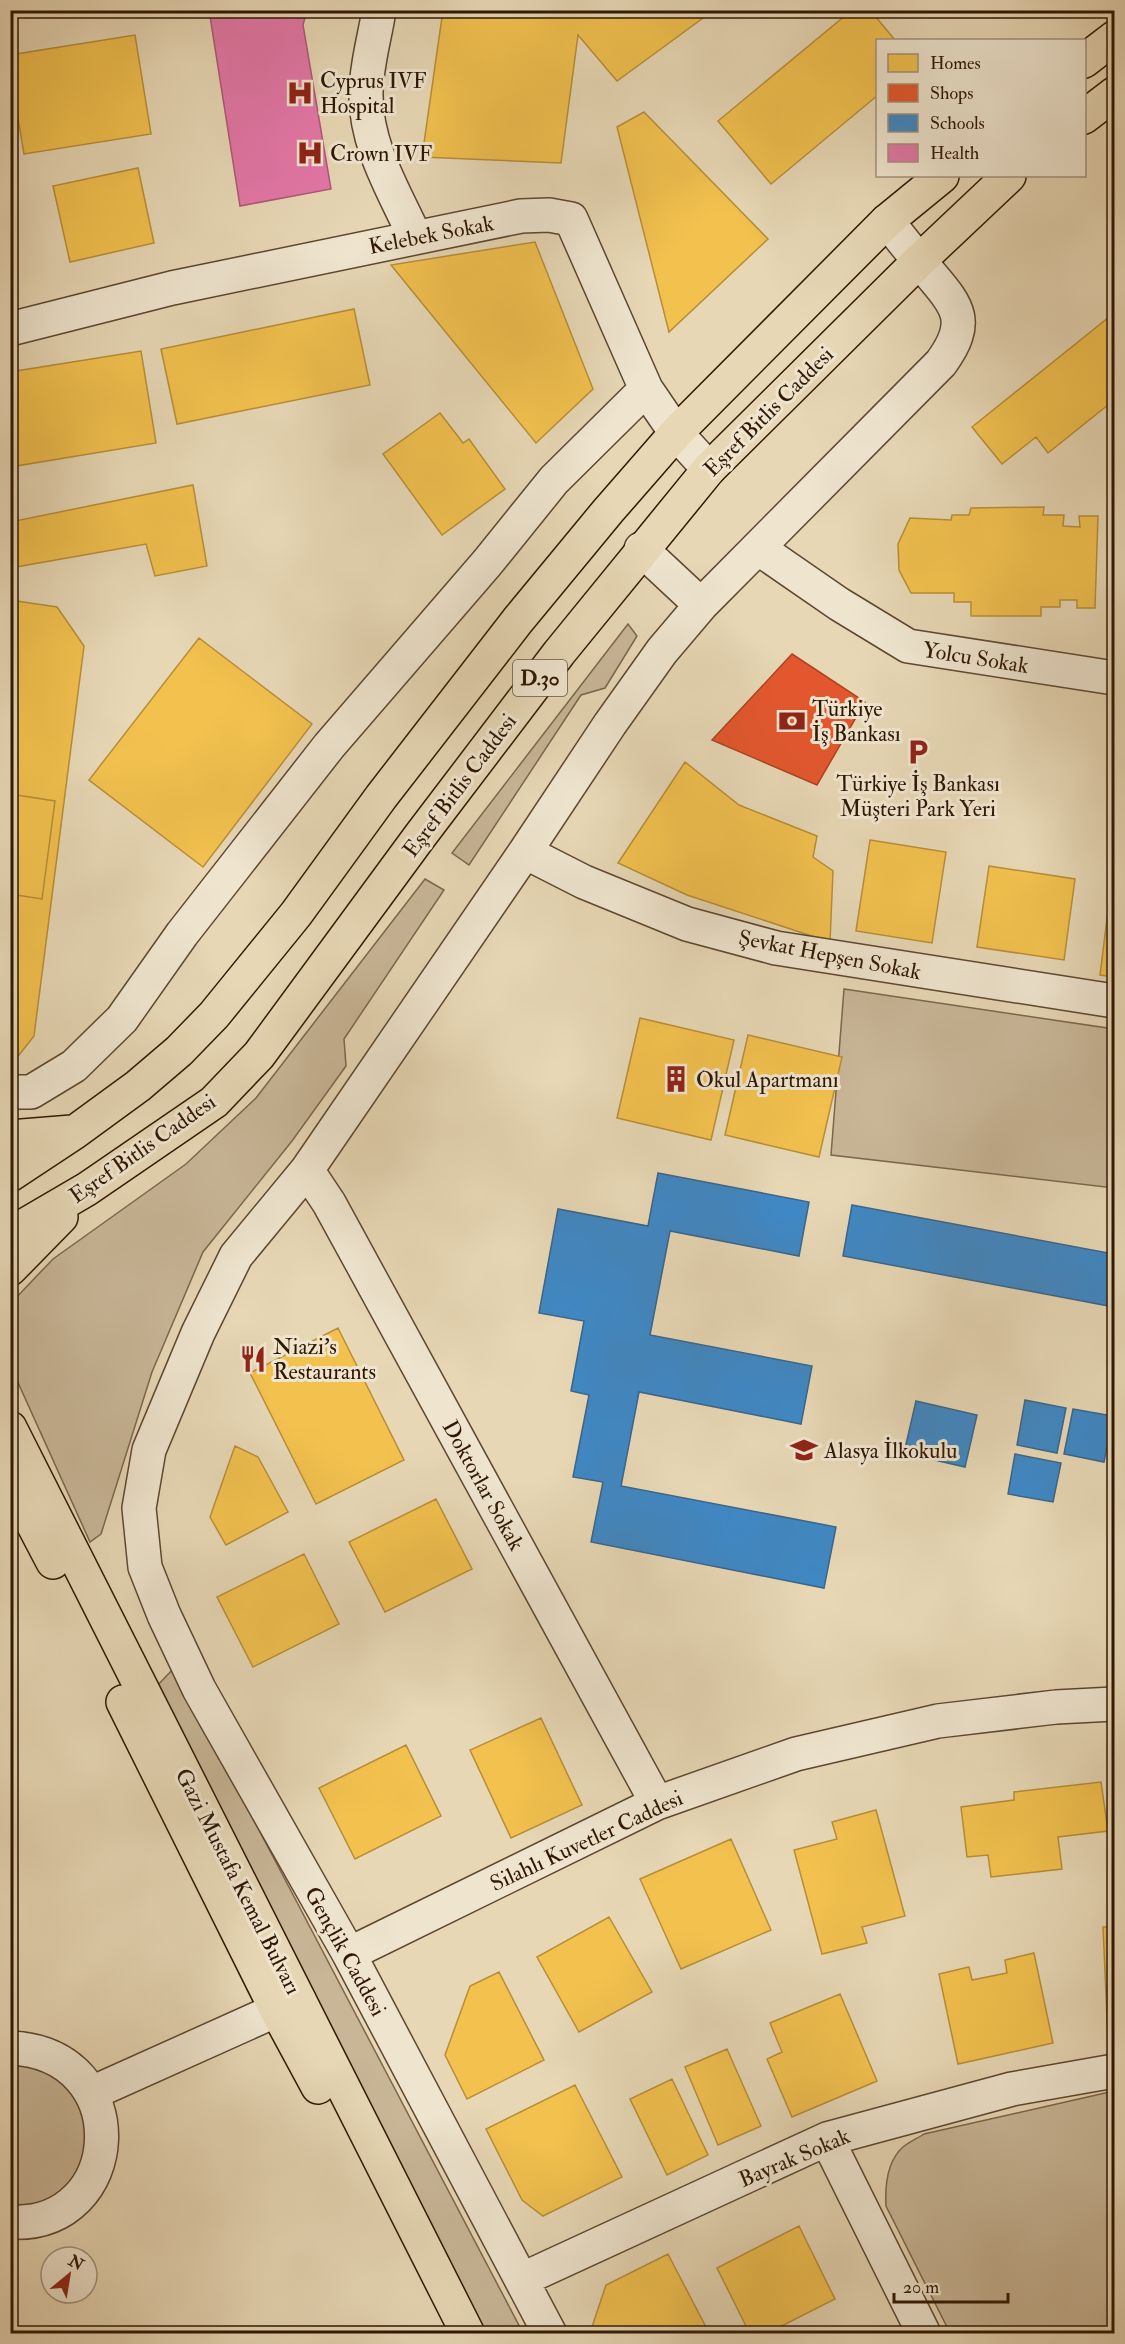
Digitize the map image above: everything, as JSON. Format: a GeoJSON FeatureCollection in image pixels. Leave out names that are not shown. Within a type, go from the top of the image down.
{"type":"FeatureCollection","features":[{"type":"Feature","properties":{"kind":"main road"},"geometry":{"type":"LineString","coordinates":[[1086,59],[1114,38]]}},
{"type":"Feature","properties":{"kind":"main road"},"geometry":{"type":"LineString","coordinates":[[1086,115],[1114,94]]}},
{"type":"Feature","properties":{"kind":"main road","name":"D.30"},"geometry":{"type":"LineString","coordinates":[[10,1174],[75,1132],[138,1086],[179,1051],[214,1015],[297,914],[381,797],[518,620],[608,511],[676,433],[887,221],[941,177]]}},
{"type":"Feature","properties":{"kind":"main road","name":"Eşref Bitlis Caddesi"},"geometry":{"type":"LineString","coordinates":[[10,1234],[87,1189],[214,1102],[259,1055],[441,808],[559,653],[641,549],[709,469],[919,261],[1008,177]]}},
{"type":"Feature","properties":{"kind":"main road"},"geometry":{"type":"LineString","coordinates":[[10,1137],[75,1132]]}},
{"type":"Feature","properties":{"kind":"main road"},"geometry":{"type":"LineString","coordinates":[[10,1269],[87,1189]]}},
{"type":"Feature","properties":{"kind":"main road","name":"Gazi Mustafa Kemal Bulvarı"},"geometry":{"type":"LineString","coordinates":[[10,1428],[446,2334]]}},
{"type":"Feature","properties":{"kind":"main road","name":"Gazi Mustafa Kemal Bulvarı"},"geometry":{"type":"LineString","coordinates":[[10,1480],[288,2006],[468,2334]]}},
{"type":"Feature","properties":{"kind":"street"},"geometry":{"type":"LineString","coordinates":[[379,10],[366,91],[367,119],[378,157],[415,237]]}},
{"type":"Feature","properties":{"kind":"street","name":"Kelebek Sokak"},"geometry":{"type":"LineString","coordinates":[[10,329],[172,288],[521,216],[549,215],[571,219],[646,389],[676,433],[709,469]]}},
{"type":"Feature","properties":{"kind":"street","name":"Gençlik Caddesi"},"geometry":{"type":"LineString","coordinates":[[550,2334],[523,2279],[349,1954],[199,1689],[164,1616],[145,1567],[139,1508],[150,1450],[198,1333],[236,1256],[307,1170],[616,715],[662,651],[701,605],[940,363],[954,345],[958,325],[955,303],[887,221]]}},
{"type":"Feature","properties":{"kind":"street"},"geometry":{"type":"LineString","coordinates":[[10,1092],[31,1092],[74,1066],[122,1019],[182,934],[329,746],[488,563],[554,480],[646,389]]}},
{"type":"Feature","properties":{"kind":"street","name":"Yolcu Sokak"},"geometry":{"type":"LineString","coordinates":[[758,548],[838,604],[908,646],[1114,678]]}},
{"type":"Feature","properties":{"kind":"street"},"geometry":{"type":"LineString","coordinates":[[641,549],[701,605]]}},
{"type":"Feature","properties":{"kind":"street","name":"Şevkat Hepşen Sokak"},"geometry":{"type":"LineString","coordinates":[[525,852],[584,882],[687,924],[776,948],[1114,1001]]}},
{"type":"Feature","properties":{"kind":"street","name":"Doktorlar Sokak"},"geometry":{"type":"LineString","coordinates":[[307,1170],[335,1213],[657,1803]]}},
{"type":"Feature","properties":{"kind":"street","name":"Silahlı Kuvetler Caddesi"},"geometry":{"type":"LineString","coordinates":[[349,1954],[657,1803],[796,1754],[938,1721],[1056,1707],[1114,1704]]}},
{"type":"Feature","properties":{"kind":"street"},"geometry":{"type":"LineString","coordinates":[[92,2093],[288,2006]]}},
{"type":"Feature","properties":{"kind":"street"},"geometry":{"type":"LineString","coordinates":[[10,2048],[43,2053],[66,2065],[83,2080],[92,2093],[102,2126],[101,2155],[93,2176],[72,2202],[57,2212],[14,2230]]}},
{"type":"Feature","properties":{"kind":"street","name":"Bayrak Sokak"},"geometry":{"type":"LineString","coordinates":[[523,2279],[827,2139],[1012,2089],[1114,2071]]}},
{"type":"Feature","properties":{"kind":"street"},"geometry":{"type":"LineString","coordinates":[[827,2139],[924,2334]]}},
{"type":"Feature","properties":{"kind":"shaded area"},"geometry":{"type":"Polygon","coordinates":[[[628,624],[637,636],[605,688],[581,695],[469,865],[452,853],[628,624]]]}},
{"type":"Feature","properties":{"kind":"shaded area"},"geometry":{"type":"Polygon","coordinates":[[[425,879],[444,890],[344,1039],[346,1066],[292,1141],[203,1252],[152,1372],[101,1534],[90,1542],[11,1367],[11,1303],[53,1259],[186,1164],[256,1098],[425,879]]]}},
{"type":"Feature","properties":{"kind":"shaded area"},"geometry":{"type":"Polygon","coordinates":[[[844,989],[1114,1029],[1114,1188],[831,1155],[844,989]]]}},
{"type":"Feature","properties":{"kind":"shaded area"},"geometry":{"type":"Polygon","coordinates":[[[174,1668],[523,2333],[486,2333],[156,1687],[174,1668]]]}},
{"type":"Feature","properties":{"kind":"shaded area"},"geometry":{"type":"Polygon","coordinates":[[[10,2066],[34,2067],[60,2079],[77,2098],[87,2121],[88,2146],[81,2169],[66,2189],[42,2203],[11,2207],[10,2066]]]}},
{"type":"Feature","properties":{"kind":"shaded area"},"geometry":{"type":"Polygon","coordinates":[[[1114,2091],[1114,2333],[950,2333],[886,2206],[888,2175],[893,2159],[905,2145],[924,2134],[1114,2091]]]}},
{"type":"Feature","properties":{"kind":"building: Homes"},"geometry":{"type":"Polygon","coordinates":[[[443,10],[714,10],[617,81],[578,35],[561,163],[422,157],[443,10]]]}},
{"type":"Feature","properties":{"kind":"building: Homes"},"geometry":{"type":"Polygon","coordinates":[[[852,10],[870,10],[894,39],[876,39],[876,97],[771,184],[718,121],[852,10]]]}},
{"type":"Feature","properties":{"kind":"building: Homes"},"geometry":{"type":"Polygon","coordinates":[[[135,35],[151,134],[24,154],[10,72],[10,55],[135,35]]]}},
{"type":"Feature","properties":{"kind":"building: Homes"},"geometry":{"type":"Polygon","coordinates":[[[644,112],[768,239],[669,332],[617,127],[644,112]]]}},
{"type":"Feature","properties":{"kind":"building: Homes"},"geometry":{"type":"Polygon","coordinates":[[[138,168],[154,243],[70,262],[53,186],[138,168]]]}},
{"type":"Feature","properties":{"kind":"building: Homes"},"geometry":{"type":"Polygon","coordinates":[[[535,242],[593,389],[536,443],[391,265],[535,242]]]}},
{"type":"Feature","properties":{"kind":"building: Homes"},"geometry":{"type":"Polygon","coordinates":[[[354,309],[370,385],[177,424],[161,349],[354,309]]]}},
{"type":"Feature","properties":{"kind":"building: Homes"},"geometry":{"type":"Polygon","coordinates":[[[1114,313],[1114,404],[1113,401],[1048,453],[1036,437],[1002,464],[972,427],[1114,313]]]}},
{"type":"Feature","properties":{"kind":"building: Homes"},"geometry":{"type":"Polygon","coordinates":[[[141,351],[156,443],[10,467],[10,372],[141,351]]]}},
{"type":"Feature","properties":{"kind":"building: Homes"},"geometry":{"type":"Polygon","coordinates":[[[440,413],[463,443],[469,439],[505,489],[442,535],[383,454],[440,413]]]}},
{"type":"Feature","properties":{"kind":"building: Homes"},"geometry":{"type":"Polygon","coordinates":[[[193,485],[207,566],[155,576],[146,544],[10,568],[10,522],[193,485]]]}},
{"type":"Feature","properties":{"kind":"building: Homes"},"geometry":{"type":"Polygon","coordinates":[[[1044,507],[1043,515],[1064,515],[1063,526],[1080,527],[1079,516],[1098,516],[1095,608],[1077,608],[1077,600],[1060,600],[1060,607],[1041,607],[1041,616],[971,616],[971,602],[954,602],[954,593],[911,593],[899,570],[898,544],[910,518],[951,520],[952,515],[969,515],[971,508],[1044,507]]]}},
{"type":"Feature","properties":{"kind":"building: Homes"},"geometry":{"type":"Polygon","coordinates":[[[10,600],[57,607],[84,646],[34,1036],[16,1059],[10,1059],[10,600]]]}},
{"type":"Feature","properties":{"kind":"building: Homes"},"geometry":{"type":"Polygon","coordinates":[[[199,638],[312,724],[203,867],[89,780],[199,638]]]}},
{"type":"Feature","properties":{"kind":"building: Homes"},"geometry":{"type":"Polygon","coordinates":[[[685,762],[739,805],[817,836],[813,857],[833,871],[830,942],[687,895],[618,863],[685,762]]]}},
{"type":"Feature","properties":{"kind":"building: Homes"},"geometry":{"type":"Polygon","coordinates":[[[10,794],[55,801],[42,899],[10,894],[10,794]]]}},
{"type":"Feature","properties":{"kind":"building: Homes"},"geometry":{"type":"Polygon","coordinates":[[[870,840],[946,852],[932,943],[856,931],[870,840]]]}},
{"type":"Feature","properties":{"kind":"building: Homes"},"geometry":{"type":"Polygon","coordinates":[[[989,866],[1075,879],[1064,960],[977,947],[989,866]]]}},
{"type":"Feature","properties":{"kind":"building: Homes"},"geometry":{"type":"Polygon","coordinates":[[[1112,878],[1114,879],[1114,977],[1100,975],[1112,878]]]}},
{"type":"Feature","properties":{"kind":"building: Homes","name":"Okul Apartmanı"},"geometry":{"type":"Polygon","coordinates":[[[640,1018],[734,1040],[711,1140],[617,1118],[640,1018]]]}},
{"type":"Feature","properties":{"kind":"building: Homes"},"geometry":{"type":"Polygon","coordinates":[[[748,1035],[842,1057],[819,1157],[725,1135],[748,1035]]]}},
{"type":"Feature","properties":{"kind":"building: Homes"},"geometry":{"type":"Polygon","coordinates":[[[338,1328],[404,1460],[316,1504],[250,1373],[338,1328]]]}},
{"type":"Feature","properties":{"kind":"building: Homes"},"geometry":{"type":"Polygon","coordinates":[[[235,1446],[258,1457],[288,1512],[226,1545],[210,1517],[235,1446]]]}},
{"type":"Feature","properties":{"kind":"building: Homes"},"geometry":{"type":"Polygon","coordinates":[[[436,1499],[472,1569],[385,1612],[349,1542],[436,1499]]]}},
{"type":"Feature","properties":{"kind":"building: Homes"},"geometry":{"type":"Polygon","coordinates":[[[304,1554],[339,1624],[253,1667],[217,1597],[304,1554]]]}},
{"type":"Feature","properties":{"kind":"building: Homes"},"geometry":{"type":"Polygon","coordinates":[[[541,1718],[582,1805],[511,1838],[470,1750],[541,1718]]]}},
{"type":"Feature","properties":{"kind":"building: Homes"},"geometry":{"type":"Polygon","coordinates":[[[406,1745],[441,1816],[355,1859],[319,1788],[406,1745]]]}},
{"type":"Feature","properties":{"kind":"building: Homes"},"geometry":{"type":"Polygon","coordinates":[[[1101,1782],[1108,1831],[1058,1837],[1062,1869],[991,1877],[988,1855],[967,1857],[961,1807],[1014,1800],[1014,1792],[1101,1782]]]}},
{"type":"Feature","properties":{"kind":"building: Homes"},"geometry":{"type":"Polygon","coordinates":[[[876,1810],[905,1916],[862,1927],[867,1943],[822,1954],[794,1850],[837,1839],[832,1822],[876,1810]]]}},
{"type":"Feature","properties":{"kind":"building: Homes"},"geometry":{"type":"Polygon","coordinates":[[[731,1839],[771,1930],[681,1969],[640,1879],[731,1839]]]}},
{"type":"Feature","properties":{"kind":"building: Homes"},"geometry":{"type":"Polygon","coordinates":[[[609,1917],[652,1992],[579,2032],[537,1957],[609,1917]]]}},
{"type":"Feature","properties":{"kind":"building: Homes"},"geometry":{"type":"Polygon","coordinates":[[[1103,1927],[1114,1927],[1114,2038],[1108,2039],[1103,1927]]]}},
{"type":"Feature","properties":{"kind":"building: Homes"},"geometry":{"type":"Polygon","coordinates":[[[1034,1953],[1053,2043],[958,2064],[939,1974],[969,1967],[972,1980],[1007,1973],[1005,1960],[1034,1953]]]}},
{"type":"Feature","properties":{"kind":"building: Homes"},"geometry":{"type":"Polygon","coordinates":[[[499,1972],[544,2060],[467,2099],[445,2055],[470,1986],[499,1972]]]}},
{"type":"Feature","properties":{"kind":"building: Homes"},"geometry":{"type":"Polygon","coordinates":[[[840,1994],[877,2081],[792,2117],[767,2059],[782,2052],[770,2023],[840,1994]]]}},
{"type":"Feature","properties":{"kind":"building: Homes"},"geometry":{"type":"Polygon","coordinates":[[[727,2049],[761,2126],[718,2145],[685,2067],[727,2049]]]}},
{"type":"Feature","properties":{"kind":"building: Homes"},"geometry":{"type":"Polygon","coordinates":[[[672,2079],[708,2155],[667,2175],[630,2099],[672,2079]]]}},
{"type":"Feature","properties":{"kind":"building: Homes"},"geometry":{"type":"Polygon","coordinates":[[[575,2085],[622,2177],[543,2216],[522,2200],[486,2129],[575,2085]]]}},
{"type":"Feature","properties":{"kind":"building: Homes"},"geometry":{"type":"Polygon","coordinates":[[[799,2226],[835,2299],[766,2334],[750,2334],[717,2268],[799,2226]]]}},
{"type":"Feature","properties":{"kind":"building: Homes"},"geometry":{"type":"Polygon","coordinates":[[[668,2254],[708,2331],[703,2334],[596,2334],[592,2327],[606,2285],[668,2254]]]}},
{"type":"Feature","properties":{"kind":"building: Shops","name":"Türkiye İş Bankası"},"geometry":{"type":"Polygon","coordinates":[[[792,654],[865,702],[817,785],[712,740],[792,654]]]}},
{"type":"Feature","properties":{"kind":"building: Schools"},"geometry":{"type":"Polygon","coordinates":[[[658,1173],[809,1202],[799,1256],[670,1231],[650,1335],[812,1366],[801,1424],[639,1392],[621,1486],[836,1527],[824,1588],[591,1542],[603,1482],[573,1477],[589,1395],[571,1391],[584,1321],[539,1313],[558,1209],[648,1226],[658,1173]]]}},
{"type":"Feature","properties":{"kind":"building: Schools"},"geometry":{"type":"Polygon","coordinates":[[[852,1205],[1114,1254],[1114,1307],[843,1256],[852,1205]]]}},
{"type":"Feature","properties":{"kind":"building: Schools"},"geometry":{"type":"Polygon","coordinates":[[[1025,1400],[1066,1408],[1057,1453],[1017,1445],[1025,1400]]]}},
{"type":"Feature","properties":{"kind":"building: Schools"},"geometry":{"type":"Polygon","coordinates":[[[916,1401],[977,1415],[965,1467],[904,1453],[916,1401]]]}},
{"type":"Feature","properties":{"kind":"building: Schools"},"geometry":{"type":"Polygon","coordinates":[[[1073,1409],[1113,1416],[1104,1462],[1064,1454],[1073,1409]]]}},
{"type":"Feature","properties":{"kind":"building: Schools"},"geometry":{"type":"Polygon","coordinates":[[[1015,1454],[1061,1463],[1053,1502],[1008,1494],[1015,1454]]]}},
{"type":"Feature","properties":{"kind":"building: Health"},"geometry":{"type":"Polygon","coordinates":[[[209,10],[307,10],[303,25],[331,189],[240,206],[209,10]]]}},
{"type":"Feature","properties":{"kind":"place","name":"Cyprus IVF Hospital"},"geometry":{"type":"Point","coordinates":[300,93]}},
{"type":"Feature","properties":{"kind":"place","name":"Crown IVF"},"geometry":{"type":"Point","coordinates":[310,153]}},
{"type":"Feature","properties":{"kind":"place","name":"Türkiye İş Bankası"},"geometry":{"type":"Point","coordinates":[792,721]}},
{"type":"Feature","properties":{"kind":"place","name":"Türkiye İş Bankası Müşteri Park Yeri"},"geometry":{"type":"Point","coordinates":[918,752]}},
{"type":"Feature","properties":{"kind":"place","name":"Okul Apartmanı"},"geometry":{"type":"Point","coordinates":[676,1079]}},
{"type":"Feature","properties":{"kind":"place","name":"Niazi's Restaurants"},"geometry":{"type":"Point","coordinates":[253,1359]}},
{"type":"Feature","properties":{"kind":"place","name":"Alasya İlkokulu"},"geometry":{"type":"Point","coordinates":[804,1450]}}]}
